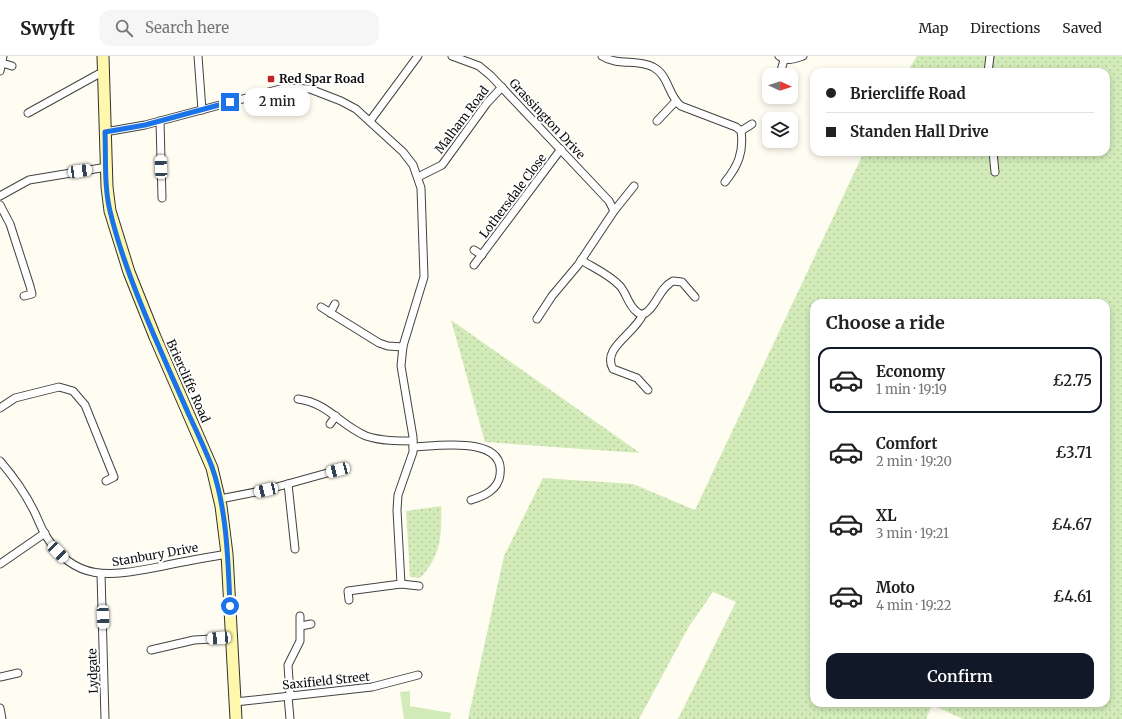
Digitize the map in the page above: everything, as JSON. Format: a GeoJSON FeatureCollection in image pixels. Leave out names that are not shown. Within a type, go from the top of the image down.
{"type":"FeatureCollection","features":[{"type":"Feature","properties":{"kind":"street","name":"Briercliffe Road"},"geometry":{"type":"LineString","coordinates":[[103,56],[107,187],[110,211],[129,272],[155,337],[212,468],[220,499],[227,554],[236,719]]}},
{"type":"Feature","properties":{"kind":"street"},"geometry":{"type":"LineString","coordinates":[[198,56],[202,110]]}},
{"type":"Feature","properties":{"kind":"street"},"geometry":{"type":"LineString","coordinates":[[370,121],[418,56]]}},
{"type":"Feature","properties":{"kind":"street","name":"Grassington Drive"},"geometry":{"type":"LineString","coordinates":[[452,56],[479,66],[502,87],[609,201],[614,211]]}},
{"type":"Feature","properties":{"kind":"street"},"geometry":{"type":"LineString","coordinates":[[602,56],[612,60],[654,67],[667,81],[675,102],[681,106],[728,124],[741,131]]}},
{"type":"Feature","properties":{"kind":"street"},"geometry":{"type":"LineString","coordinates":[[780,68],[781,58],[791,60],[803,56]]}},
{"type":"Feature","properties":{"kind":"street"},"geometry":{"type":"LineString","coordinates":[[988,68],[990,56]]}},
{"type":"Feature","properties":{"kind":"street"},"geometry":{"type":"LineString","coordinates":[[2,63],[12,66]]}},
{"type":"Feature","properties":{"kind":"street"},"geometry":{"type":"LineString","coordinates":[[28,113],[104,71]]}},
{"type":"Feature","properties":{"kind":"street"},"geometry":{"type":"LineString","coordinates":[[105,132],[160,121],[284,88],[295,87],[310,89],[341,101],[356,109],[403,152],[413,165],[421,188],[424,278],[403,347],[401,366],[413,444],[413,452],[398,494],[397,510],[401,584]]}},
{"type":"Feature","properties":{"kind":"street","name":"Malham Road"},"geometry":{"type":"LineString","coordinates":[[418,176],[442,165],[487,103],[502,87]]}},
{"type":"Feature","properties":{"kind":"street"},"geometry":{"type":"LineString","coordinates":[[657,121],[675,102]]}},
{"type":"Feature","properties":{"kind":"street"},"geometry":{"type":"LineString","coordinates":[[160,121],[162,198]]}},
{"type":"Feature","properties":{"kind":"street"},"geometry":{"type":"LineString","coordinates":[[741,131],[752,124]]}},
{"type":"Feature","properties":{"kind":"street"},"geometry":{"type":"LineString","coordinates":[[725,182],[736,169],[742,139],[741,131]]}},
{"type":"Feature","properties":{"kind":"street","name":"Lothersdale Close"},"geometry":{"type":"LineString","coordinates":[[474,265],[561,150]]}},
{"type":"Feature","properties":{"kind":"street"},"geometry":{"type":"LineString","coordinates":[[993,156],[995,172]]}},
{"type":"Feature","properties":{"kind":"street"},"geometry":{"type":"LineString","coordinates":[[0,196],[28,180],[107,167]]}},
{"type":"Feature","properties":{"kind":"street"},"geometry":{"type":"LineString","coordinates":[[537,319],[552,296],[581,260],[614,211],[634,186]]}},
{"type":"Feature","properties":{"kind":"street"},"geometry":{"type":"LineString","coordinates":[[0,205],[10,224],[34,293],[24,296]]}},
{"type":"Feature","properties":{"kind":"street","name":"Lothersdale Close"},"geometry":{"type":"LineString","coordinates":[[474,250],[482,255]]}},
{"type":"Feature","properties":{"kind":"street"},"geometry":{"type":"LineString","coordinates":[[581,260],[613,279],[621,287],[633,308],[638,313],[643,314]]}},
{"type":"Feature","properties":{"kind":"street"},"geometry":{"type":"LineString","coordinates":[[648,390],[637,378],[613,369],[610,360],[611,353],[614,348],[633,330],[643,314],[647,312],[664,288],[673,281],[682,282],[695,297]]}},
{"type":"Feature","properties":{"kind":"street"},"geometry":{"type":"LineString","coordinates":[[330,313],[335,304]]}},
{"type":"Feature","properties":{"kind":"street"},"geometry":{"type":"LineString","coordinates":[[321,307],[379,343],[388,346],[403,347]]}},
{"type":"Feature","properties":{"kind":"street"},"geometry":{"type":"LineString","coordinates":[[0,408],[15,398],[59,387],[74,391],[85,405],[117,476],[106,481]]}},
{"type":"Feature","properties":{"kind":"street"},"geometry":{"type":"LineString","coordinates":[[298,399],[310,401],[324,407],[366,436],[413,444],[477,446],[490,451],[498,458],[501,465],[500,478],[494,488],[487,495],[471,500]]}},
{"type":"Feature","properties":{"kind":"street"},"geometry":{"type":"LineString","coordinates":[[330,424],[336,416]]}},
{"type":"Feature","properties":{"kind":"street","name":"Stanbury Drive"},"geometry":{"type":"LineString","coordinates":[[0,461],[20,486],[44,533],[58,552],[67,561],[80,569],[101,574],[119,574],[227,554]]}},
{"type":"Feature","properties":{"kind":"street"},"geometry":{"type":"LineString","coordinates":[[220,499],[288,484],[338,470]]}},
{"type":"Feature","properties":{"kind":"street"},"geometry":{"type":"LineString","coordinates":[[288,484],[295,549]]}},
{"type":"Feature","properties":{"kind":"street"},"geometry":{"type":"LineString","coordinates":[[0,564],[44,533]]}},
{"type":"Feature","properties":{"kind":"street","name":"Lydgate"},"geometry":{"type":"LineString","coordinates":[[101,574],[105,719]]}},
{"type":"Feature","properties":{"kind":"street"},"geometry":{"type":"LineString","coordinates":[[349,600],[347,587],[401,584],[419,586]]}},
{"type":"Feature","properties":{"kind":"street"},"geometry":{"type":"LineString","coordinates":[[290,719],[288,665],[300,641],[300,616]]}},
{"type":"Feature","properties":{"kind":"street"},"geometry":{"type":"LineString","coordinates":[[301,626],[311,624]]}},
{"type":"Feature","properties":{"kind":"street"},"geometry":{"type":"LineString","coordinates":[[151,650],[194,640],[231,638]]}},
{"type":"Feature","properties":{"kind":"street"},"geometry":{"type":"LineString","coordinates":[[0,677],[18,673]]}},
{"type":"Feature","properties":{"kind":"street","name":"Saxifield Street"},"geometry":{"type":"LineString","coordinates":[[235,702],[372,687],[418,676]]}},
{"type":"Feature","properties":{"kind":"street"},"geometry":{"type":"LineString","coordinates":[[0,708],[2,719]]}},
{"type":"Feature","properties":{"kind":"green space"},"geometry":{"type":"Polygon","coordinates":[[[917,56],[1122,56],[1122,719],[963,719],[936,707],[1110,707],[1110,299],[810,299],[810,707],[931,707],[926,719],[678,719],[736,602],[713,592],[688,628],[639,719],[468,719],[504,556],[543,478],[633,484],[695,510],[862,156],[1110,156],[1110,68],[910,68],[917,56]]]}},
{"type":"Feature","properties":{"kind":"green space"},"geometry":{"type":"Polygon","coordinates":[[[451,320],[640,453],[485,442],[451,320]]]}},
{"type":"Feature","properties":{"kind":"green space"},"geometry":{"type":"Polygon","coordinates":[[[441,506],[440,536],[436,553],[427,570],[420,578],[410,577],[406,511],[441,506]]]}},
{"type":"Feature","properties":{"kind":"green space"},"geometry":{"type":"Polygon","coordinates":[[[410,691],[410,706],[451,713],[450,719],[404,719],[400,692],[410,691]]]}},
{"type":"Feature","properties":{"kind":"place","name":"Red Spar Road"},"geometry":{"type":"Point","coordinates":[271,79]}},
{"type":"Feature","properties":{"kind":"route"},"geometry":{"type":"LineString","coordinates":[[230,102],[145,125],[105,132],[107,187],[110,211],[129,272],[155,337],[212,468],[221,506],[227,554],[230,606]]}}]}
